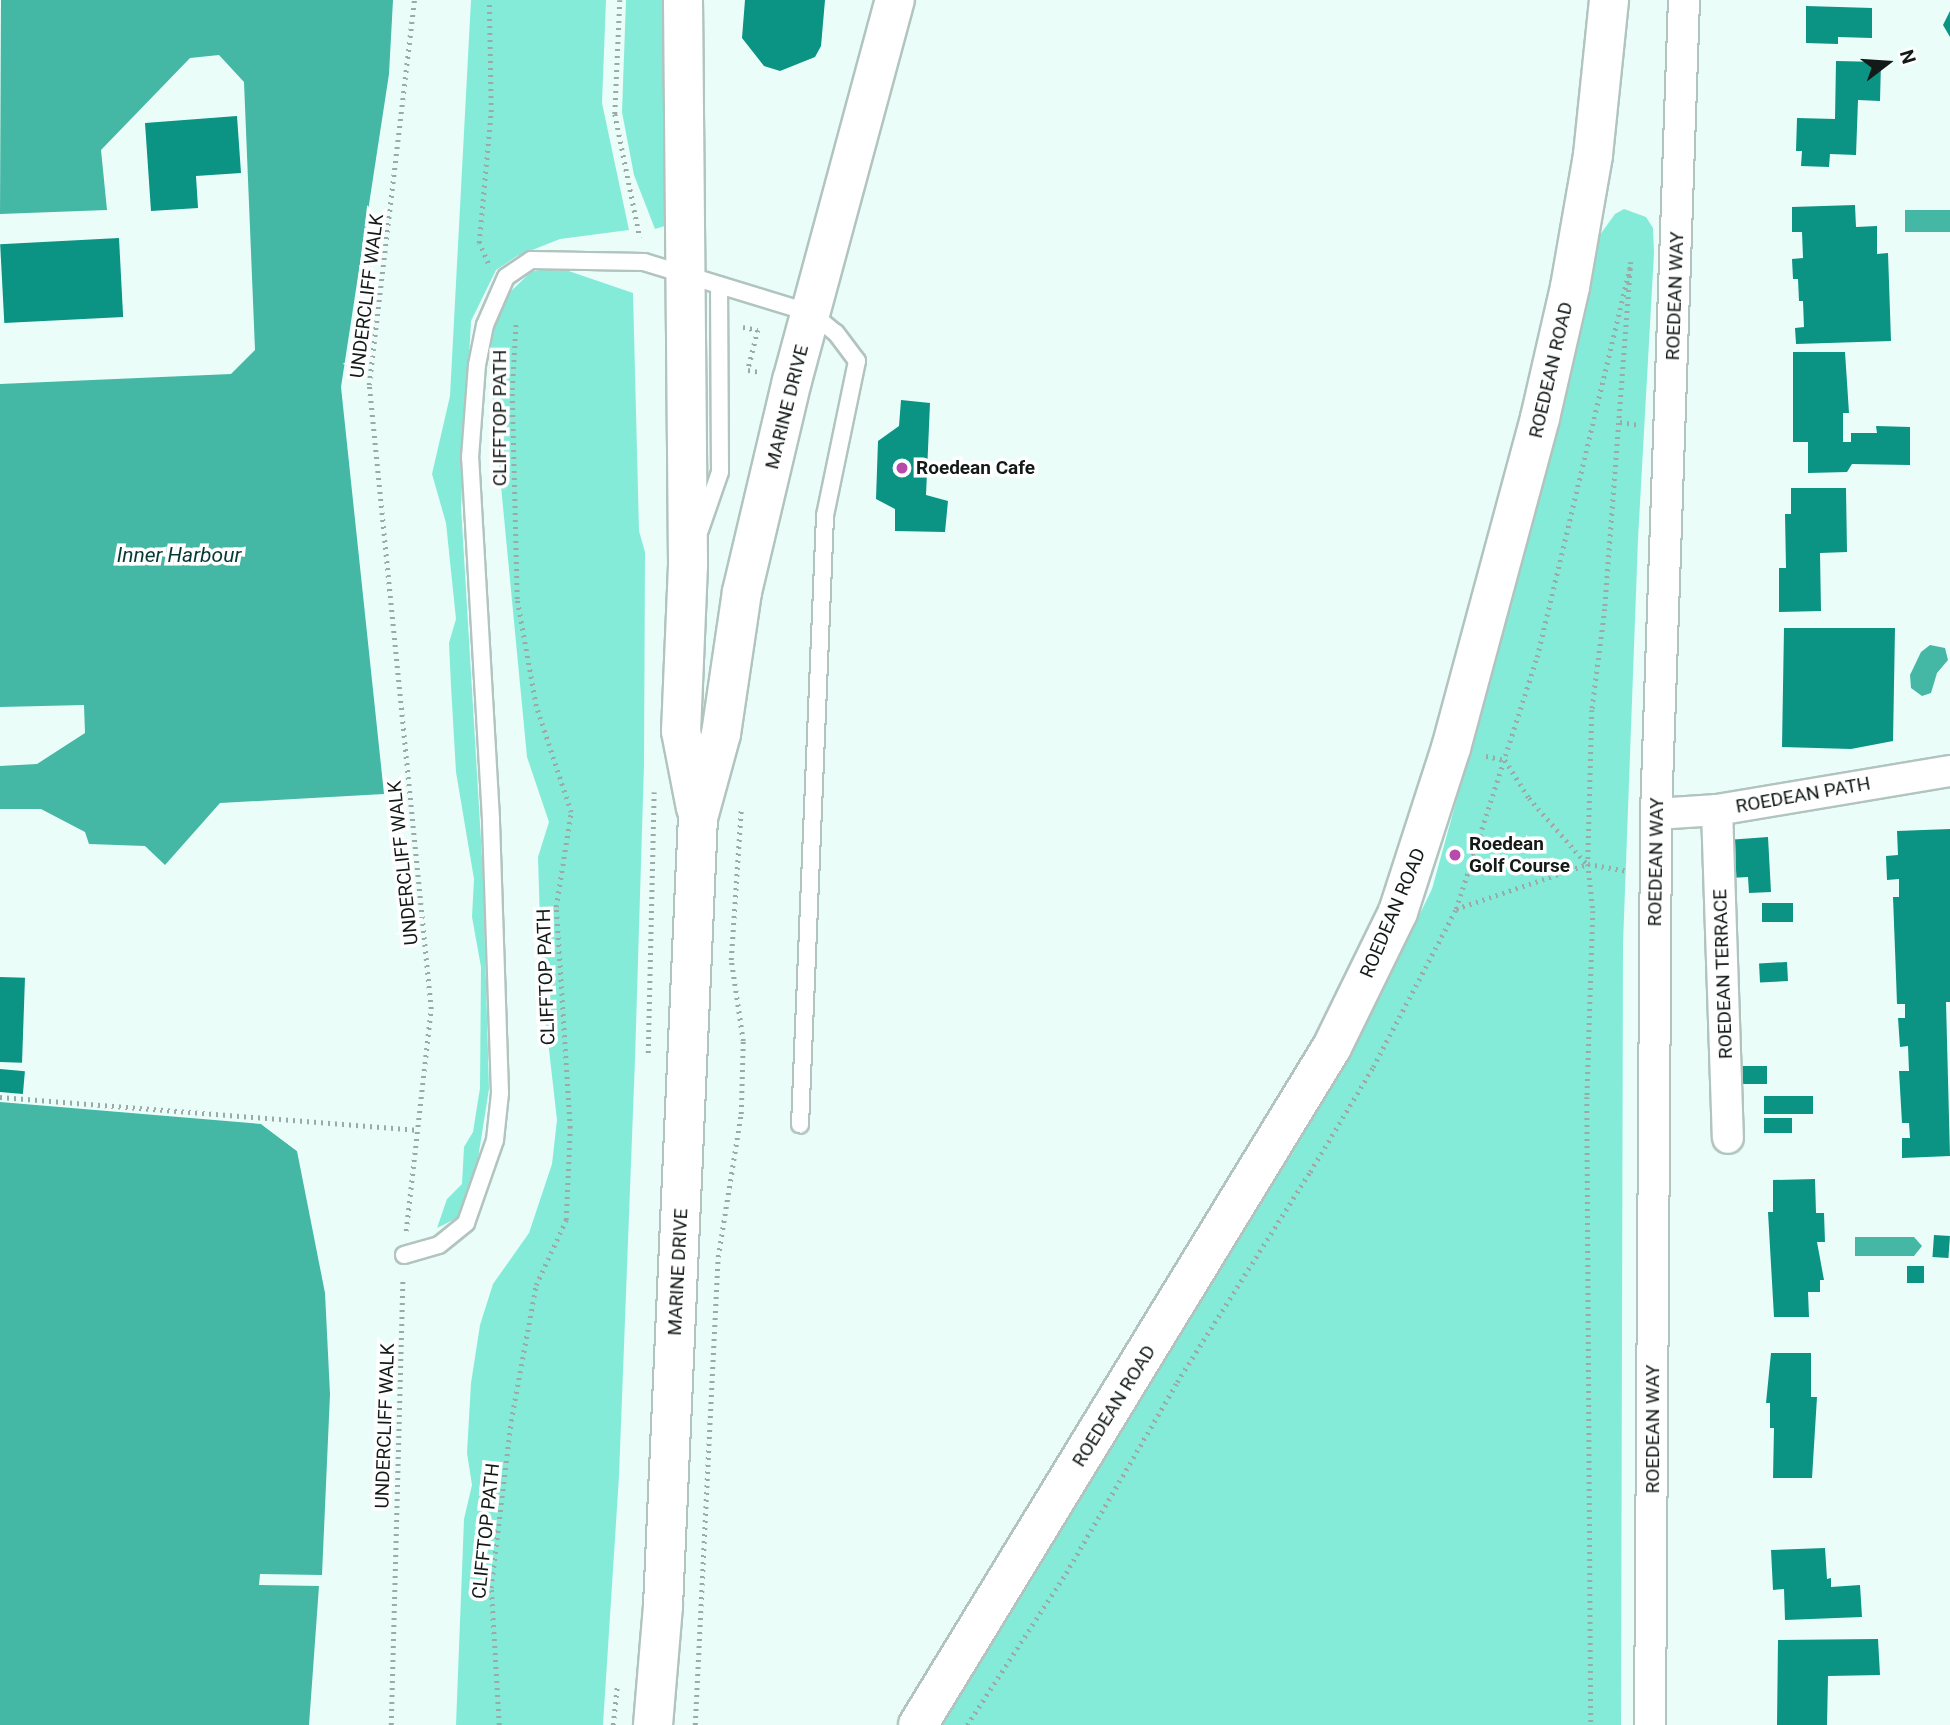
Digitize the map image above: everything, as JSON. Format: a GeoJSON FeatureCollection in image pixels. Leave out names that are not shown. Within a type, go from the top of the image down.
{"type":"FeatureCollection","features":[{"type":"Feature","properties":{"kind":"main road","name":"MARINE DRIVE"},"geometry":{"type":"LineString","coordinates":[[683,0],[703,280],[681,730],[698,818]]}},
{"type":"Feature","properties":{"kind":"main road","name":"MARINE DRIVE"},"geometry":{"type":"LineString","coordinates":[[653,1725],[663,1606],[698,818],[721,734],[742,592],[811,313],[895,0]]}},
{"type":"Feature","properties":{"kind":"main road","name":"ROEDEAN ROAD"},"geometry":{"type":"LineString","coordinates":[[918,1725],[1332,1047],[1398,912],[1451,748],[1540,418],[1570,288],[1593,155],[1609,0]]}},
{"type":"Feature","properties":{"kind":"street","name":"ROEDEAN WAY"},"geometry":{"type":"LineString","coordinates":[[1650,1725],[1656,814],[1684,0]]}},
{"type":"Feature","properties":{"kind":"street","name":"ROEDEAN PATH"},"geometry":{"type":"LineString","coordinates":[[1656,814],[1717,810],[1950,771]]}},
{"type":"Feature","properties":{"kind":"street","name":"ROEDEAN TERRACE"},"geometry":{"type":"LineString","coordinates":[[1717,810],[1728,1138]]}},
{"type":"Feature","properties":{"kind":"lane"},"geometry":{"type":"LineString","coordinates":[[404,1255],[439,1245],[466,1223],[491,1160],[498,1116],[491,819],[471,458],[477,365],[485,325],[495,295],[512,272],[547,257],[644,262],[811,313],[853,353],[858,373],[825,516],[800,1124]]}},
{"type":"Feature","properties":{"kind":"path","name":"UNDERCLIFF WALK"},"geometry":{"type":"LineString","coordinates":[[391,1725],[404,1255],[431,1009],[369,385],[414,0]]}},
{"type":"Feature","properties":{"kind":"path"},"geometry":{"type":"LineString","coordinates":[[489,0],[491,112],[479,243],[484,258],[496,270],[504,264],[512,272]]}},
{"type":"Feature","properties":{"kind":"path"},"geometry":{"type":"LineString","coordinates":[[620,0],[615,114],[644,262]]}},
{"type":"Feature","properties":{"kind":"path"},"geometry":{"type":"LineString","coordinates":[[967,1725],[1066,1573],[1177,1382],[1373,1067],[1456,909],[1537,657],[1631,261],[1605,609],[1592,710],[1588,864],[1593,911],[1587,1097],[1591,1725]]}},
{"type":"Feature","properties":{"kind":"path","name":"CLIFFTOP PATH"},"geometry":{"type":"LineString","coordinates":[[499,1725],[491,1588],[510,1421],[536,1285],[566,1220],[570,1128],[556,907],[571,812],[536,706],[517,599],[512,390],[517,307],[512,272]]}},
{"type":"Feature","properties":{"kind":"path"},"geometry":{"type":"LineString","coordinates":[[1451,748],[1505,761],[1529,798],[1588,864]]}},
{"type":"Feature","properties":{"kind":"path"},"geometry":{"type":"LineString","coordinates":[[648,1064],[654,787]]}},
{"type":"Feature","properties":{"kind":"path"},"geometry":{"type":"LineString","coordinates":[[695,1725],[718,1257],[741,1114],[743,1041],[731,960],[742,794]]}},
{"type":"Feature","properties":{"kind":"path"},"geometry":{"type":"LineString","coordinates":[[1456,909],[1588,864],[1655,875]]}},
{"type":"Feature","properties":{"kind":"path"},"geometry":{"type":"LineString","coordinates":[[0,1097],[416,1130]]}},
{"type":"Feature","properties":{"kind":"path"},"geometry":{"type":"LineString","coordinates":[[612,1725],[618,1674]]}},
{"type":"Feature","properties":{"kind":"shaded area"},"geometry":{"type":"Polygon","coordinates":[[[471,0],[606,0],[602,103],[629,230],[560,239],[517,256],[496,270],[471,321],[461,506],[483,874],[489,1089],[473,1190],[459,1217],[437,1228],[447,1199],[462,1184],[464,1147],[473,1132],[480,1088],[481,967],[472,917],[474,879],[456,772],[451,686],[449,643],[456,619],[446,523],[432,474],[450,396],[471,0]]]}},
{"type":"Feature","properties":{"kind":"shaded area"},"geometry":{"type":"Polygon","coordinates":[[[626,0],[667,0],[665,226],[655,229],[634,175],[622,112],[626,0]]]}},
{"type":"Feature","properties":{"kind":"shaded area"},"geometry":{"type":"Polygon","coordinates":[[[1624,209],[1646,217],[1653,228],[1654,253],[1638,539],[1623,944],[1621,1725],[939,1725],[1374,1008],[1432,889],[1502,635],[1597,239],[1615,214],[1624,209]]]}},
{"type":"Feature","properties":{"kind":"shaded area"},"geometry":{"type":"Polygon","coordinates":[[[554,266],[633,293],[639,531],[645,552],[644,764],[635,1059],[619,1476],[603,1725],[456,1725],[464,1519],[472,1485],[467,1453],[471,1383],[480,1325],[493,1284],[529,1233],[552,1164],[557,1120],[542,988],[538,857],[549,822],[527,757],[489,361],[495,320],[507,295],[531,272],[554,266]]]}},
{"type":"Feature","properties":{"kind":"water","name":"Inner Harbour"},"geometry":{"type":"Polygon","coordinates":[[[1,0],[393,0],[389,74],[341,387],[384,794],[220,803],[165,865],[145,846],[89,844],[85,832],[41,809],[0,809],[0,766],[37,764],[85,733],[84,705],[0,707],[0,384],[231,374],[255,350],[244,82],[219,55],[190,58],[101,150],[107,210],[0,214],[1,0]]]}},
{"type":"Feature","properties":{"kind":"water"},"geometry":{"type":"Polygon","coordinates":[[[1905,210],[1950,210],[1950,232],[1905,232],[1905,210]]]}},
{"type":"Feature","properties":{"kind":"water"},"geometry":{"type":"Polygon","coordinates":[[[1930,645],[1945,648],[1948,660],[1937,673],[1931,693],[1922,696],[1911,688],[1910,675],[1921,652],[1930,645]]]}},
{"type":"Feature","properties":{"kind":"water"},"geometry":{"type":"Polygon","coordinates":[[[0,1102],[261,1124],[297,1151],[325,1293],[330,1394],[322,1575],[260,1574],[259,1585],[319,1586],[309,1725],[0,1725],[0,1102]]]}},
{"type":"Feature","properties":{"kind":"water"},"geometry":{"type":"Polygon","coordinates":[[[1855,1237],[1914,1237],[1922,1246],[1914,1256],[1855,1256],[1855,1237]]]}},
{"type":"Feature","properties":{"kind":"pier"},"geometry":{"type":"Polygon","coordinates":[[[261,1124],[300,1149],[305,1167],[297,1151],[261,1124]]]}},
{"type":"Feature","properties":{"kind":"building"},"geometry":{"type":"Polygon","coordinates":[[[745,0],[825,0],[821,46],[815,57],[780,71],[764,66],[742,38],[745,0]]]}},
{"type":"Feature","properties":{"kind":"building"},"geometry":{"type":"Polygon","coordinates":[[[1806,6],[1872,8],[1872,38],[1838,37],[1838,44],[1806,43],[1806,6]]]}},
{"type":"Feature","properties":{"kind":"building"},"geometry":{"type":"Polygon","coordinates":[[[1950,11],[1950,37],[1943,25],[1950,11]]]}},
{"type":"Feature","properties":{"kind":"building"},"geometry":{"type":"Polygon","coordinates":[[[1836,61],[1881,62],[1880,101],[1858,100],[1856,155],[1830,154],[1829,167],[1801,166],[1802,151],[1796,151],[1797,118],[1835,119],[1836,61]]]}},
{"type":"Feature","properties":{"kind":"building"},"geometry":{"type":"Polygon","coordinates":[[[237,116],[241,173],[196,176],[198,208],[151,211],[145,123],[237,116]]]}},
{"type":"Feature","properties":{"kind":"building"},"geometry":{"type":"Polygon","coordinates":[[[1855,205],[1856,227],[1877,226],[1877,254],[1888,253],[1891,341],[1796,344],[1795,328],[1804,327],[1803,301],[1799,301],[1798,279],[1793,279],[1792,259],[1803,258],[1802,232],[1792,232],[1792,207],[1855,205]]]}},
{"type":"Feature","properties":{"kind":"building"},"geometry":{"type":"Polygon","coordinates":[[[119,238],[123,317],[4,323],[0,244],[119,238]]]}},
{"type":"Feature","properties":{"kind":"building"},"geometry":{"type":"Polygon","coordinates":[[[1793,352],[1845,352],[1849,413],[1843,413],[1843,442],[1851,442],[1851,433],[1877,433],[1876,426],[1910,427],[1910,465],[1852,464],[1847,472],[1808,473],[1808,442],[1793,442],[1793,352]]]}},
{"type":"Feature","properties":{"kind":"building","name":"Roedean Cafe"},"geometry":{"type":"Polygon","coordinates":[[[901,400],[930,403],[926,495],[948,501],[945,532],[895,531],[895,509],[876,499],[878,441],[899,426],[901,400]]]}},
{"type":"Feature","properties":{"kind":"building"},"geometry":{"type":"Polygon","coordinates":[[[1791,488],[1846,488],[1847,552],[1820,553],[1821,611],[1779,612],[1779,568],[1786,568],[1785,514],[1791,514],[1791,488]]]}},
{"type":"Feature","properties":{"kind":"building"},"geometry":{"type":"Polygon","coordinates":[[[1784,628],[1895,628],[1893,741],[1851,749],[1782,747],[1784,628]]]}},
{"type":"Feature","properties":{"kind":"building"},"geometry":{"type":"Polygon","coordinates":[[[1950,829],[1950,1002],[1946,1002],[1950,1156],[1902,1158],[1902,1138],[1910,1138],[1909,1123],[1902,1123],[1899,1071],[1909,1071],[1908,1046],[1900,1047],[1898,1018],[1905,1018],[1905,1004],[1897,1004],[1893,897],[1899,897],[1899,879],[1887,880],[1886,856],[1898,855],[1897,831],[1950,829]]]}},
{"type":"Feature","properties":{"kind":"building"},"geometry":{"type":"Polygon","coordinates":[[[1768,837],[1771,892],[1749,893],[1748,877],[1729,878],[1727,840],[1768,837]]]}},
{"type":"Feature","properties":{"kind":"building"},"geometry":{"type":"Polygon","coordinates":[[[1762,903],[1793,903],[1793,922],[1762,922],[1762,903]]]}},
{"type":"Feature","properties":{"kind":"building"},"geometry":{"type":"Polygon","coordinates":[[[1787,962],[1788,981],[1760,982],[1759,963],[1787,962]]]}},
{"type":"Feature","properties":{"kind":"building"},"geometry":{"type":"Polygon","coordinates":[[[0,977],[25,978],[22,1063],[0,1062],[0,977]]]}},
{"type":"Feature","properties":{"kind":"building"},"geometry":{"type":"Polygon","coordinates":[[[1740,1066],[1767,1066],[1767,1084],[1740,1084],[1740,1066]]]}},
{"type":"Feature","properties":{"kind":"building"},"geometry":{"type":"Polygon","coordinates":[[[0,1069],[25,1071],[23,1094],[0,1092],[0,1069]]]}},
{"type":"Feature","properties":{"kind":"building"},"geometry":{"type":"Polygon","coordinates":[[[1764,1096],[1813,1096],[1813,1114],[1764,1114],[1764,1096]]]}},
{"type":"Feature","properties":{"kind":"building"},"geometry":{"type":"Polygon","coordinates":[[[1764,1118],[1792,1118],[1792,1133],[1764,1133],[1764,1118]]]}},
{"type":"Feature","properties":{"kind":"building"},"geometry":{"type":"Polygon","coordinates":[[[1815,1179],[1816,1213],[1824,1213],[1825,1242],[1817,1242],[1824,1280],[1820,1280],[1820,1292],[1808,1292],[1809,1317],[1774,1317],[1768,1212],[1773,1212],[1773,1180],[1815,1179]]]}},
{"type":"Feature","properties":{"kind":"building"},"geometry":{"type":"Polygon","coordinates":[[[1934,1235],[1950,1236],[1948,1258],[1932,1257],[1934,1235]]]}},
{"type":"Feature","properties":{"kind":"building"},"geometry":{"type":"Polygon","coordinates":[[[1907,1266],[1924,1266],[1924,1283],[1907,1283],[1907,1266]]]}},
{"type":"Feature","properties":{"kind":"building"},"geometry":{"type":"Polygon","coordinates":[[[1771,1353],[1811,1353],[1811,1397],[1817,1397],[1812,1478],[1773,1478],[1774,1428],[1770,1428],[1770,1403],[1766,1403],[1771,1353]]]}},
{"type":"Feature","properties":{"kind":"building"},"geometry":{"type":"Polygon","coordinates":[[[1825,1548],[1827,1579],[1831,1578],[1831,1587],[1860,1585],[1862,1617],[1785,1620],[1784,1589],[1773,1590],[1771,1550],[1825,1548]]]}},
{"type":"Feature","properties":{"kind":"building"},"geometry":{"type":"Polygon","coordinates":[[[1878,1639],[1880,1675],[1828,1676],[1827,1725],[1777,1725],[1778,1640],[1878,1639]]]}},
{"type":"Feature","properties":{"kind":"place","name":"Roedean Cafe"},"geometry":{"type":"Point","coordinates":[902,468]}},
{"type":"Feature","properties":{"kind":"place","name":"Roedean Golf Course"},"geometry":{"type":"Point","coordinates":[1455,855]}}]}
